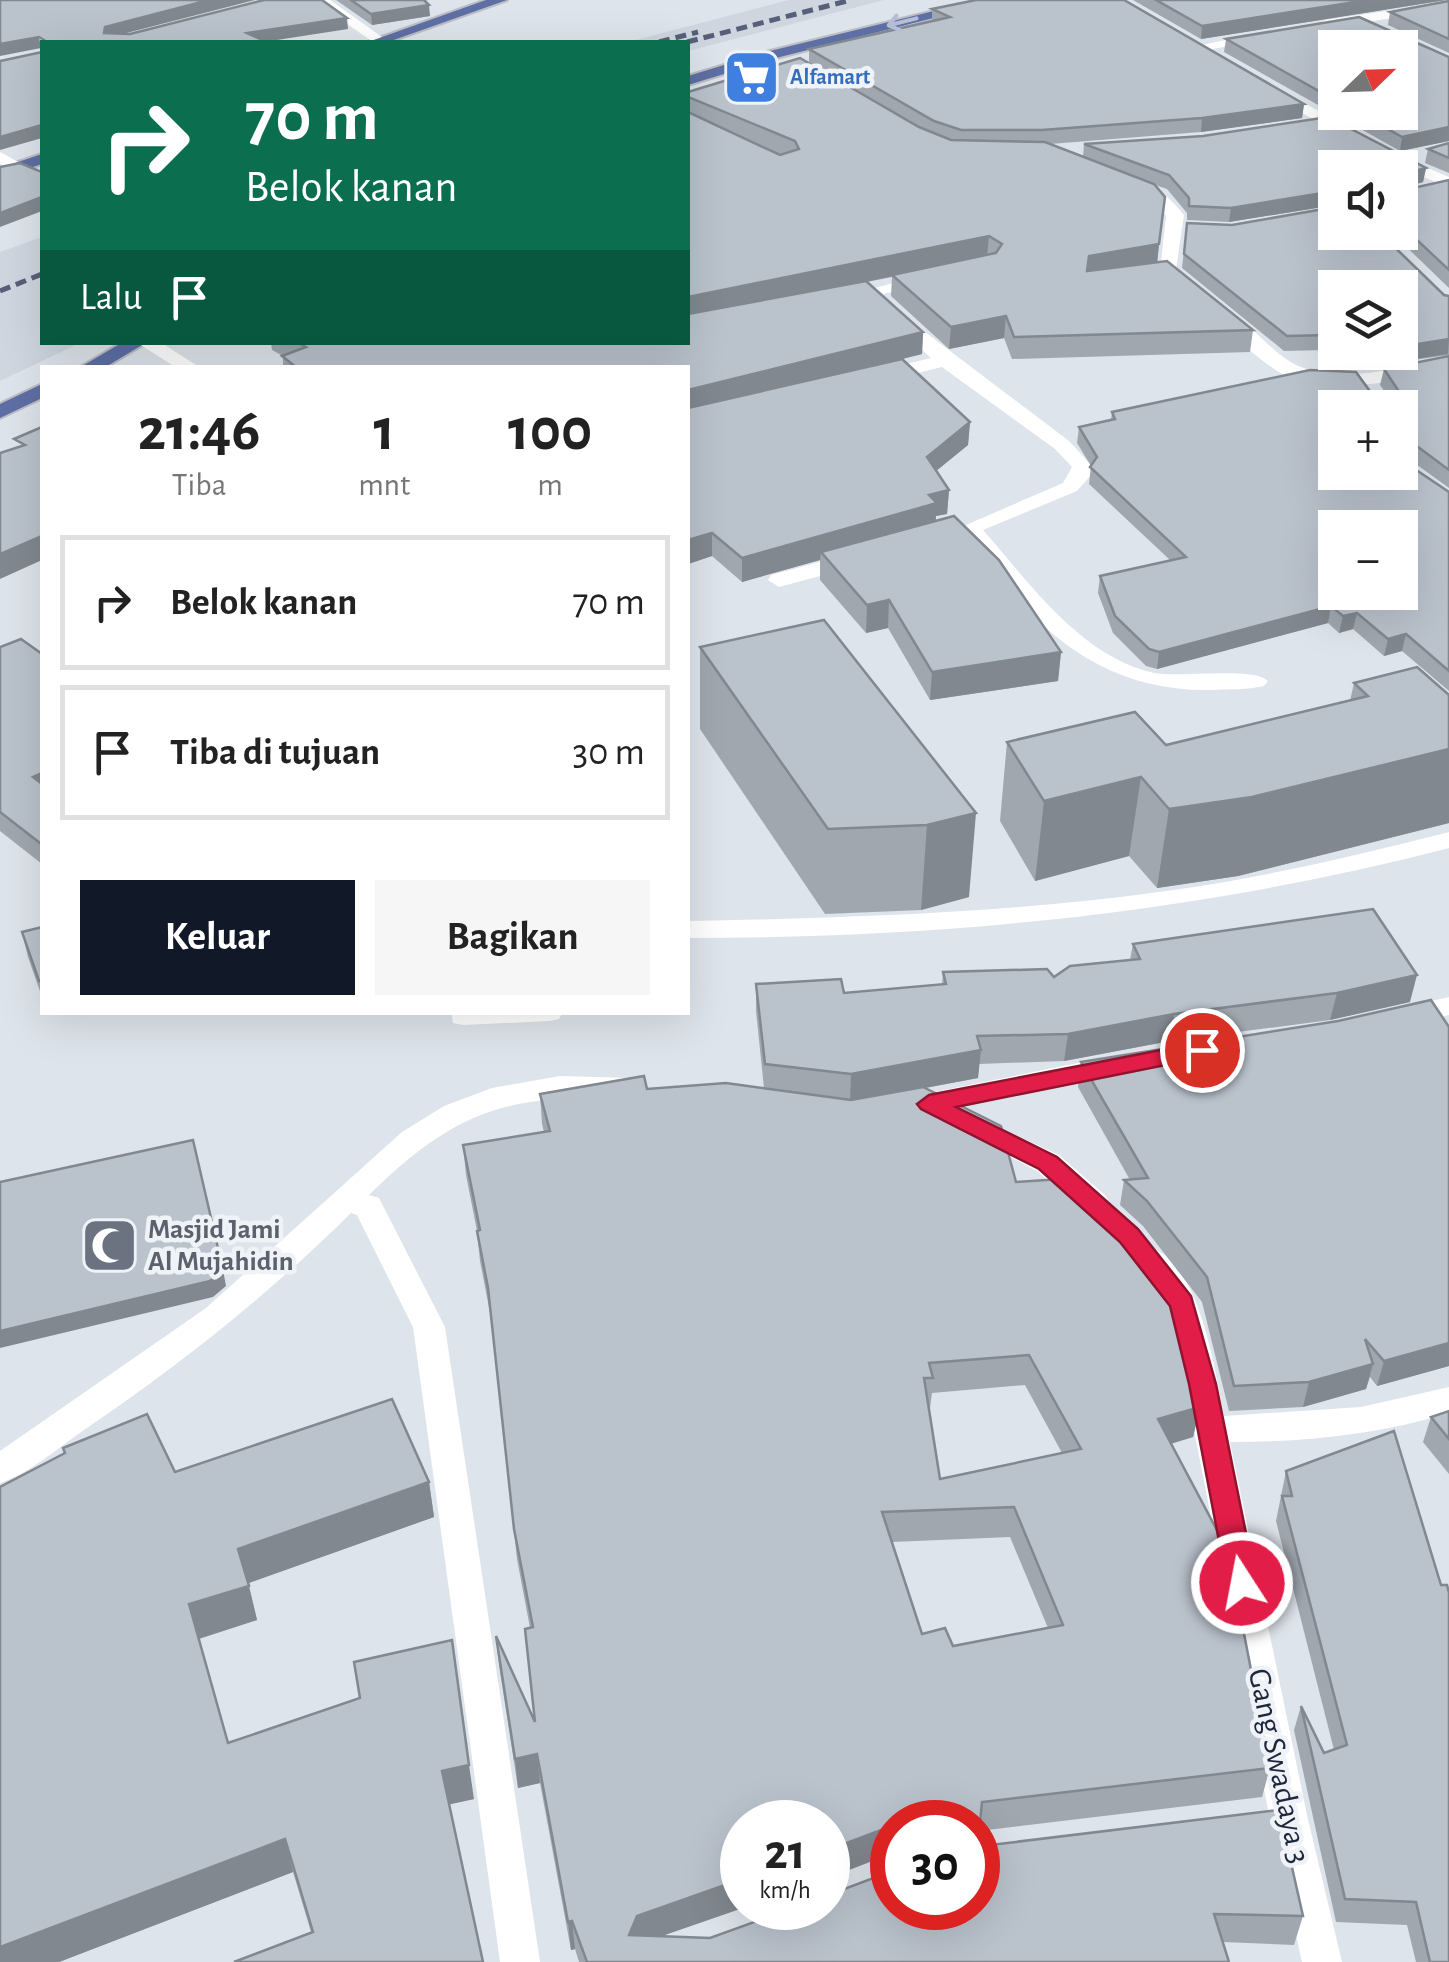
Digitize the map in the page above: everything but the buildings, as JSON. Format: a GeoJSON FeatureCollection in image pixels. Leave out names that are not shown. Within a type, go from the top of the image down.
{"type":"FeatureCollection","features":[{"type":"Feature","properties":{"kind":"main road"},"geometry":{"type":"LineString","coordinates":[[385,40],[500,0]]}},
{"type":"Feature","properties":{"kind":"main road"},"geometry":{"type":"LineString","coordinates":[[690,80],[775,54],[997,0]]}},
{"type":"Feature","properties":{"kind":"main road"},"geometry":{"type":"LineString","coordinates":[[8,171],[40,160]]}},
{"type":"Feature","properties":{"kind":"main road"},"geometry":{"type":"LineString","coordinates":[[94,365],[135,345]]}},
{"type":"Feature","properties":{"kind":"main road"},"geometry":{"type":"LineString","coordinates":[[0,412],[40,391]]}},
{"type":"Feature","properties":{"kind":"street"},"geometry":{"type":"LineString","coordinates":[[320,0],[376,40]]}},
{"type":"Feature","properties":{"kind":"street"},"geometry":{"type":"LineString","coordinates":[[1302,29],[1449,6]]}},
{"type":"Feature","properties":{"kind":"street"},"geometry":{"type":"LineString","coordinates":[[1355,19],[1378,30]]}},
{"type":"Feature","properties":{"kind":"street"},"geometry":{"type":"LineString","coordinates":[[1227,66],[1188,44],[1284,32]]}},
{"type":"Feature","properties":{"kind":"street"},"geometry":{"type":"LineString","coordinates":[[775,54],[804,69]]}},
{"type":"Feature","properties":{"kind":"street"},"geometry":{"type":"LineString","coordinates":[[1259,83],[1318,116]]}},
{"type":"Feature","properties":{"kind":"street"},"geometry":{"type":"LineString","coordinates":[[1296,127],[1318,124]]}},
{"type":"Feature","properties":{"kind":"street"},"geometry":{"type":"LineString","coordinates":[[1343,130],[1363,142]]}},
{"type":"Feature","properties":{"kind":"street"},"geometry":{"type":"LineString","coordinates":[[1418,156],[1432,152]]}},
{"type":"Feature","properties":{"kind":"street"},"geometry":{"type":"LineString","coordinates":[[0,157],[8,171]]}},
{"type":"Feature","properties":{"kind":"street"},"geometry":{"type":"LineString","coordinates":[[1418,170],[1449,184]]}},
{"type":"Feature","properties":{"kind":"street"},"geometry":{"type":"LineString","coordinates":[[1115,180],[1160,198],[1175,215],[1183,229],[1176,282],[1292,372],[1307,378],[1365,383],[1449,364]]}},
{"type":"Feature","properties":{"kind":"street"},"geometry":{"type":"LineString","coordinates":[[1418,192],[1449,184]]}},
{"type":"Feature","properties":{"kind":"street"},"geometry":{"type":"LineString","coordinates":[[949,272],[861,294],[1062,445],[1082,466],[1082,474],[1070,487],[961,531],[1073,638],[1119,669],[1152,680],[1256,680]]}},
{"type":"Feature","properties":{"kind":"street"},"geometry":{"type":"LineString","coordinates":[[147,345],[186,365]]}},
{"type":"Feature","properties":{"kind":"street"},"geometry":{"type":"LineString","coordinates":[[853,382],[945,360]]}},
{"type":"Feature","properties":{"kind":"street"},"geometry":{"type":"LineString","coordinates":[[779,580],[874,554]]}},
{"type":"Feature","properties":{"kind":"street"},"geometry":{"type":"LineString","coordinates":[[690,930],[846,928],[1107,908],[1218,895],[1304,878],[1449,840]]}},
{"type":"Feature","properties":{"kind":"street"},"geometry":{"type":"LineString","coordinates":[[1382,1022],[1449,1006]]}},
{"type":"Feature","properties":{"kind":"street"},"geometry":{"type":"LineString","coordinates":[[463,1016],[485,1015]]}},
{"type":"Feature","properties":{"kind":"street"},"geometry":{"type":"LineString","coordinates":[[888,1112],[1133,1062]]}},
{"type":"Feature","properties":{"kind":"street"},"geometry":{"type":"LineString","coordinates":[[0,1469],[159,1364],[250,1290],[404,1144],[443,1116],[490,1096],[536,1087],[592,1084],[662,1092]]}},
{"type":"Feature","properties":{"kind":"street","name":"Gang Swadaya 3"},"geometry":{"type":"LineString","coordinates":[[929,1104],[1048,1163],[1122,1230],[1182,1303],[1210,1428],[1269,1817],[1322,1962]]}},
{"type":"Feature","properties":{"kind":"street"},"geometry":{"type":"LineString","coordinates":[[345,1201],[368,1206],[429,1327],[520,1962]]}},
{"type":"Feature","properties":{"kind":"street"},"geometry":{"type":"LineString","coordinates":[[1210,1428],[1295,1429],[1383,1417],[1449,1400]]}},
{"type":"Feature","properties":{"kind":"shaded area"},"geometry":{"type":"Polygon","coordinates":[[[789,0],[884,0],[690,50],[690,40],[636,40],[789,0]]]}},
{"type":"Feature","properties":{"kind":"shaded area"},"geometry":{"type":"Polygon","coordinates":[[[40,238],[40,345],[76,345],[0,381],[0,252],[40,238]]]}},
{"type":"Feature","properties":{"kind":"railway"},"geometry":{"type":"LineString","coordinates":[[690,41],[851,0]]}},
{"type":"Feature","properties":{"kind":"railway"},"geometry":{"type":"LineString","coordinates":[[667,40],[698,32]]}},
{"type":"Feature","properties":{"kind":"railway"},"geometry":{"type":"LineString","coordinates":[[0,291],[40,275]]}},
{"type":"Feature","properties":{"kind":"place","name":"Alfamart"},"geometry":{"type":"Point","coordinates":[751,77]}},
{"type":"Feature","properties":{"kind":"place","name":"Masjid Jami Al Mujahidin"},"geometry":{"type":"Point","coordinates":[109,1246]}},
{"type":"Feature","properties":{"kind":"route"},"geometry":{"type":"LineString","coordinates":[[1202,1050],[929,1104],[1048,1163],[1129,1236],[1182,1303],[1203,1384],[1242,1583]]}}]}
